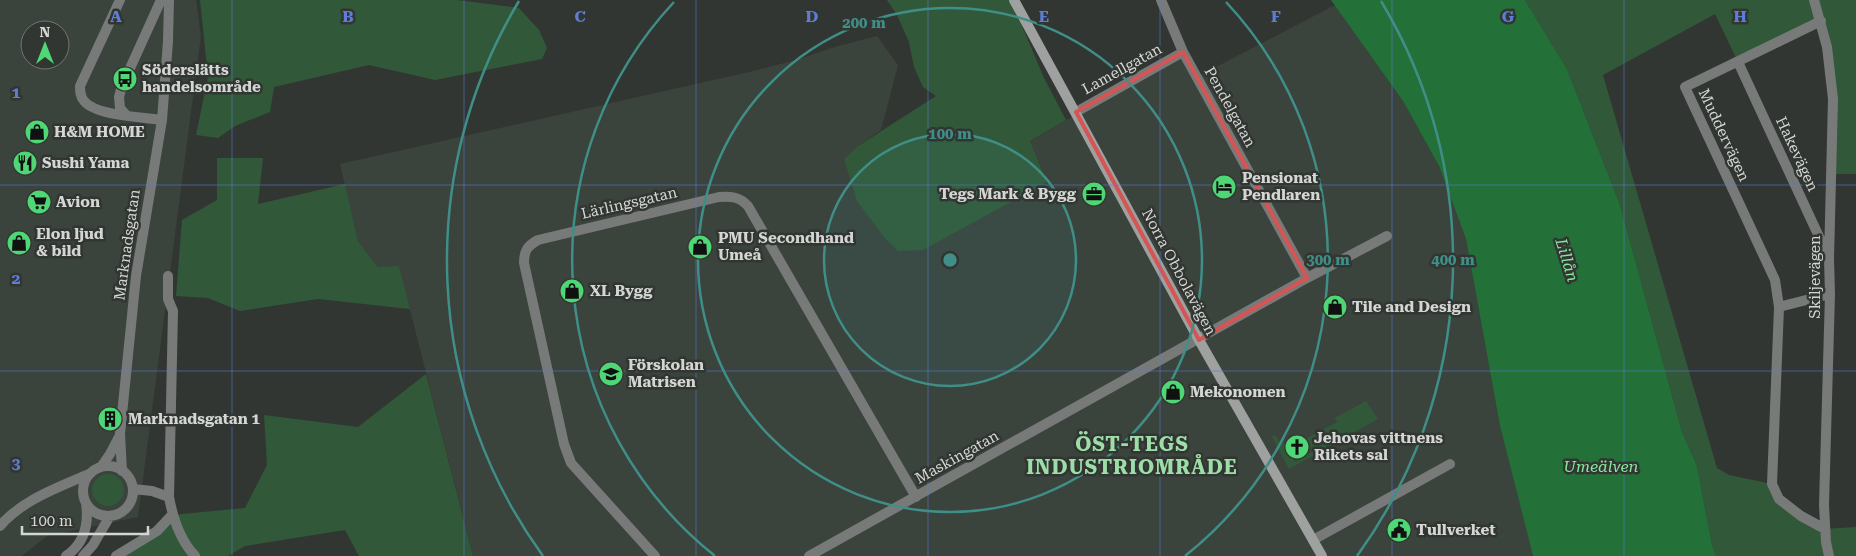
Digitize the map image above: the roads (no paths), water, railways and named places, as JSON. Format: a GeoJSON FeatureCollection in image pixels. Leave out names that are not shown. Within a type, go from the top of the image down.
{"type":"FeatureCollection","features":[{"type":"Feature","properties":{"kind":"street"},"geometry":{"type":"LineString","coordinates":[[120,0],[80,86],[81,96],[88,104],[98,110],[162,120]]}},
{"type":"Feature","properties":{"kind":"street"},"geometry":{"type":"LineString","coordinates":[[126,115],[120,108],[119,97],[122,86],[161,0]]}},
{"type":"Feature","properties":{"kind":"street","name":"Marknadsgatan"},"geometry":{"type":"LineString","coordinates":[[122,470],[120,434],[136,276],[162,120],[169,0]]}},
{"type":"Feature","properties":{"kind":"street","name":"Norra Obbolavägen"},"geometry":{"type":"LineString","coordinates":[[1014,0],[1053,75],[1076,112],[1199,340],[1322,556]]}},
{"type":"Feature","properties":{"kind":"street","name":"Pendelgatan"},"geometry":{"type":"LineString","coordinates":[[1161,0],[1183,52],[1307,278]]}},
{"type":"Feature","properties":{"kind":"street","name":"Skiljevägen"},"geometry":{"type":"LineString","coordinates":[[1814,0],[1821,21],[1826,47],[1833,99],[1824,505],[1829,556]]}},
{"type":"Feature","properties":{"kind":"street","name":"Muddervägen"},"geometry":{"type":"LineString","coordinates":[[1821,21],[1685,86],[1775,280],[1779,307],[1772,484],[1779,499],[1801,516],[1825,529]]}},
{"type":"Feature","properties":{"kind":"street","name":"Lamellgatan"},"geometry":{"type":"LineString","coordinates":[[1076,112],[1183,52]]}},
{"type":"Feature","properties":{"kind":"street","name":"Hakevägen"},"geometry":{"type":"LineString","coordinates":[[1738,62],[1829,259]]}},
{"type":"Feature","properties":{"kind":"street","name":"Lärlingsgatan"},"geometry":{"type":"LineString","coordinates":[[655,556],[572,463],[564,444],[524,264],[528,245],[538,240],[719,197],[728,196],[744,201],[916,497]]}},
{"type":"Feature","properties":{"kind":"street","name":"Maskingatan"},"geometry":{"type":"LineString","coordinates":[[809,556],[1307,278],[1387,236]]}},
{"type":"Feature","properties":{"kind":"street"},"geometry":{"type":"LineString","coordinates":[[168,276],[168,299],[173,311],[173,387],[168,497],[172,515],[185,546],[195,556]]}},
{"type":"Feature","properties":{"kind":"street"},"geometry":{"type":"LineString","coordinates":[[1779,307],[1830,294]]}},
{"type":"Feature","properties":{"kind":"street","name":"Marknadsgatan"},"geometry":{"type":"LineString","coordinates":[[96,470],[110,454],[120,434]]}},
{"type":"Feature","properties":{"kind":"street"},"geometry":{"type":"LineString","coordinates":[[1313,540],[1450,464]]}},
{"type":"Feature","properties":{"kind":"street"},"geometry":{"type":"LineString","coordinates":[[0,526],[24,506],[47,492],[96,470],[108,466],[122,470],[131,482],[133,488],[130,504],[125,510],[110,516],[96,513],[86,502]]}},
{"type":"Feature","properties":{"kind":"street"},"geometry":{"type":"LineString","coordinates":[[66,556],[80,542],[85,533],[87,525],[86,502],[83,491],[84,484],[96,470]]}},
{"type":"Feature","properties":{"kind":"street"},"geometry":{"type":"LineString","coordinates":[[133,488],[152,491],[168,497]]}},
{"type":"Feature","properties":{"kind":"street"},"geometry":{"type":"LineString","coordinates":[[116,556],[157,531],[172,515]]}},
{"type":"Feature","properties":{"kind":"street"},"geometry":{"type":"LineString","coordinates":[[83,556],[93,545],[110,516]]}},
{"type":"Feature","properties":{"kind":"water","name":"Umeälven"},"geometry":{"type":"Polygon","coordinates":[[[1331,0],[1525,0],[1567,69],[1620,205],[1682,432],[1697,466],[1712,545],[1716,556],[1533,556],[1500,426],[1466,239],[1439,166],[1403,101],[1331,0]]]}},
{"type":"Feature","properties":{"kind":"place","name":"Söderslätts handelsområde"},"geometry":{"type":"Point","coordinates":[125,79]}},
{"type":"Feature","properties":{"kind":"place","name":"H&M HOME"},"geometry":{"type":"Point","coordinates":[37,132]}},
{"type":"Feature","properties":{"kind":"place","name":"Sushi Yama"},"geometry":{"type":"Point","coordinates":[25,163]}},
{"type":"Feature","properties":{"kind":"place","name":"Pensionat Pendlaren"},"geometry":{"type":"Point","coordinates":[1224,187]}},
{"type":"Feature","properties":{"kind":"place","name":"Tegs Mark & Bygg"},"geometry":{"type":"Point","coordinates":[1094,194]}},
{"type":"Feature","properties":{"kind":"place","name":"Avion"},"geometry":{"type":"Point","coordinates":[39,202]}},
{"type":"Feature","properties":{"kind":"place","name":"Elon ljud & bild"},"geometry":{"type":"Point","coordinates":[19,243]}},
{"type":"Feature","properties":{"kind":"place","name":"PMU Secondhand Umeå"},"geometry":{"type":"Point","coordinates":[700,247]}},
{"type":"Feature","properties":{"kind":"place","name":"XL Bygg"},"geometry":{"type":"Point","coordinates":[572,291]}},
{"type":"Feature","properties":{"kind":"place","name":"Tile and Design"},"geometry":{"type":"Point","coordinates":[1335,307]}},
{"type":"Feature","properties":{"kind":"place","name":"Förskolan Matrisen"},"geometry":{"type":"Point","coordinates":[611,374]}},
{"type":"Feature","properties":{"kind":"place","name":"Mekonomen"},"geometry":{"type":"Point","coordinates":[1173,392]}},
{"type":"Feature","properties":{"kind":"place","name":"Marknadsgatan 1"},"geometry":{"type":"Point","coordinates":[110,419]}},
{"type":"Feature","properties":{"kind":"place","name":"Jehovas vittnens Rikets sal"},"geometry":{"type":"Point","coordinates":[1297,447]}},
{"type":"Feature","properties":{"kind":"place","name":"Tullverket"},"geometry":{"type":"Point","coordinates":[1399,530]}},
{"type":"Feature","properties":{"kind":"district","name":"ÖST-TEGS INDUSTRIOMRÅDE"},"geometry":{"type":"Point","coordinates":[1132,456]}},
{"type":"Feature","properties":{"kind":"water label","name":"Lillån"},"geometry":{"type":"Point","coordinates":[1567,260]}}]}
